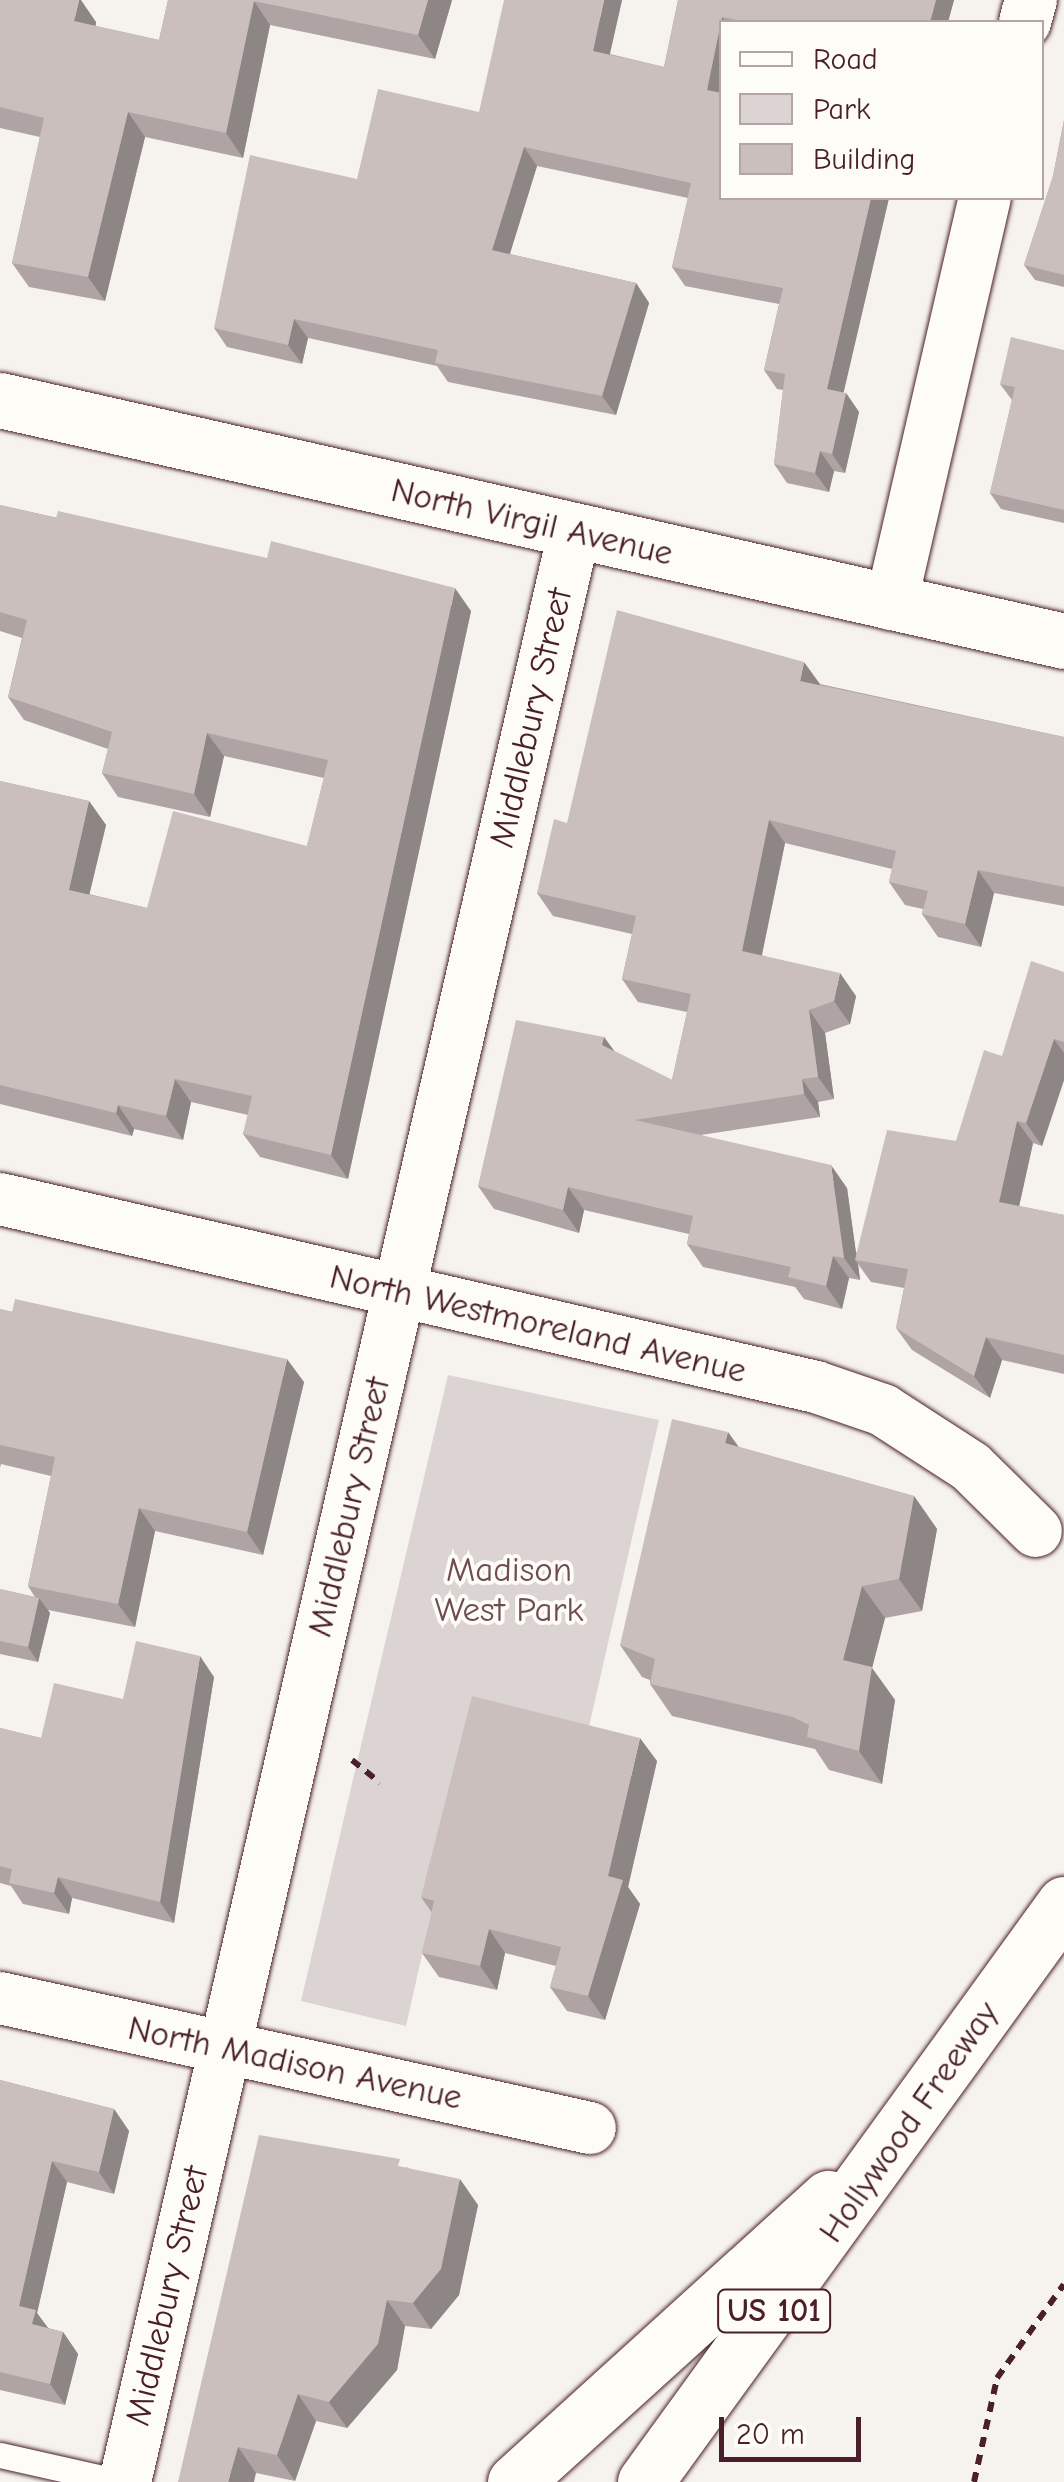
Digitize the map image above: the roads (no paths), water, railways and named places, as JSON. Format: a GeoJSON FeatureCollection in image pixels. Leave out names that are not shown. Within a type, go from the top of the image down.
{"type":"FeatureCollection","features":[{"type":"Feature","properties":{"kind":"main road","name":"North Virgil Avenue"},"geometry":{"type":"LineString","coordinates":[[0,400],[1064,641]]}},
{"type":"Feature","properties":{"kind":"main road","name":"Hollywood Freeway"},"geometry":{"type":"LineString","coordinates":[[644,2482],[1064,1904]]}},
{"type":"Feature","properties":{"kind":"main road"},"geometry":{"type":"LineString","coordinates":[[515,2482],[898,2137]]}},
{"type":"Feature","properties":{"kind":"street"},"geometry":{"type":"LineString","coordinates":[[891,604],[985,200]]}},
{"type":"Feature","properties":{"kind":"street","name":"Middlebury Street"},"geometry":{"type":"LineString","coordinates":[[122,2482],[574,532]]}},
{"type":"Feature","properties":{"kind":"street","name":"North Westmoreland Avenue"},"geometry":{"type":"LineString","coordinates":[[0,1200],[883,1410],[971,1467],[1036,1532]]}},
{"type":"Feature","properties":{"kind":"street","name":"North Madison Avenue"},"geometry":{"type":"LineString","coordinates":[[0,1998],[590,2128]]}},
{"type":"Feature","properties":{"kind":"lane"},"geometry":{"type":"LineString","coordinates":[[0,2455],[122,2482]]}},
{"type":"Feature","properties":{"kind":"park label","name":"Madison West Park"},"geometry":{"type":"Point","coordinates":[509,1590]}}]}
